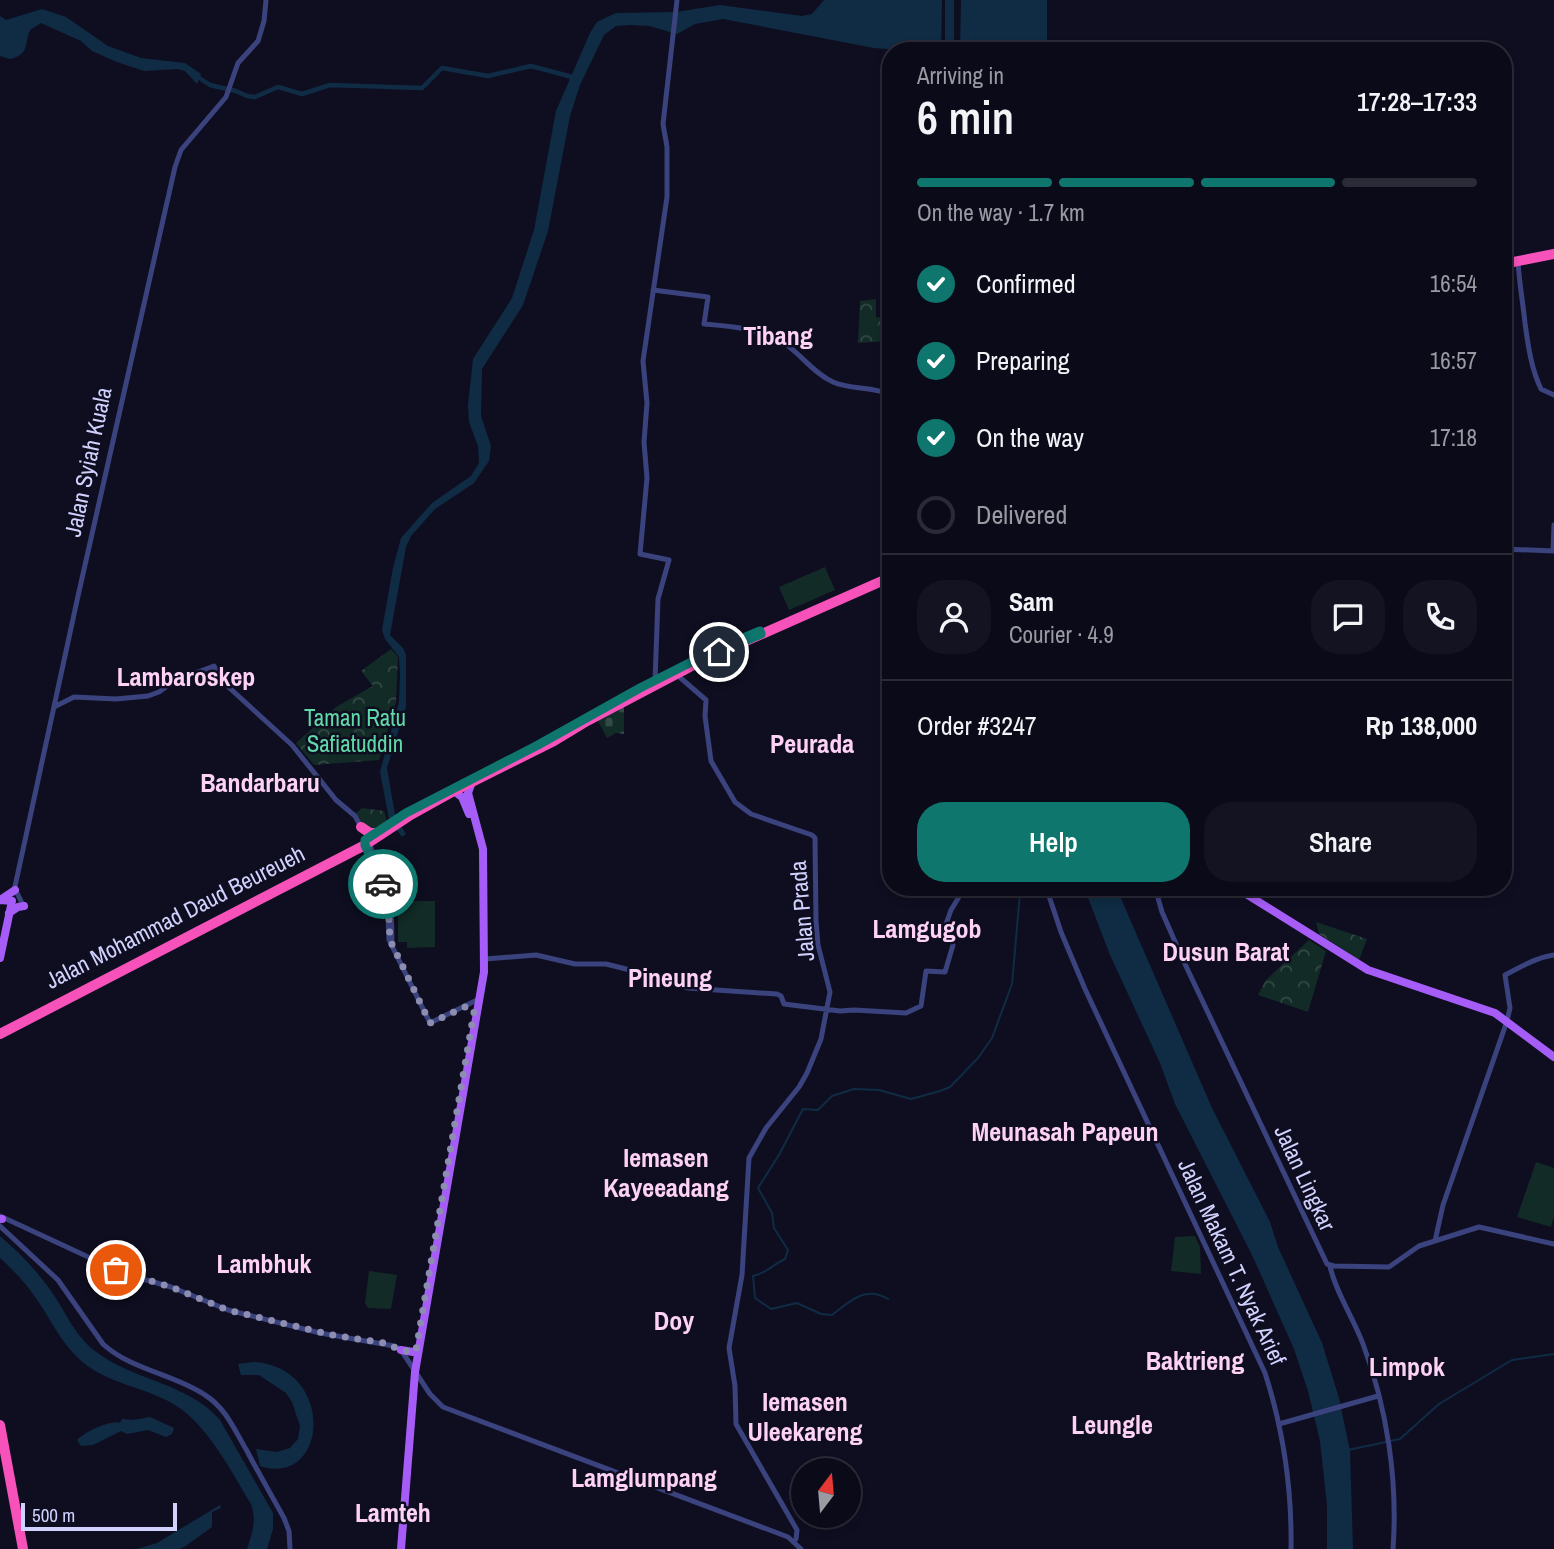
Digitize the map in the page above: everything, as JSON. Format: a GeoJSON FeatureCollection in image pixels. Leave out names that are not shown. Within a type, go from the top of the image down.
{"type":"FeatureCollection","features":[{"type":"Feature","properties":{"kind":"highway"},"geometry":{"type":"LineString","coordinates":[[1512,262],[1554,254]]}},
{"type":"Feature","properties":{"kind":"highway"},"geometry":{"type":"LineString","coordinates":[[402,818],[717,649],[882,579]]}},
{"type":"Feature","properties":{"kind":"highway"},"geometry":{"type":"LineString","coordinates":[[402,818],[761,632]]}},
{"type":"Feature","properties":{"kind":"highway","name":"Jalan Mohammad Daud Beureueh"},"geometry":{"type":"LineString","coordinates":[[2,1031],[318,867],[402,818]]}},
{"type":"Feature","properties":{"kind":"highway"},"geometry":{"type":"LineString","coordinates":[[0,1425],[2,1449],[22,1549]]}},
{"type":"Feature","properties":{"kind":"main road"},"geometry":{"type":"LineString","coordinates":[[462,1097],[481,969],[482,844],[468,793],[472,782]]}},
{"type":"Feature","properties":{"kind":"main road"},"geometry":{"type":"LineString","coordinates":[[406,1473],[419,1385],[414,1370],[485,959],[482,867],[468,810],[462,797],[454,791]]}},
{"type":"Feature","properties":{"kind":"main road"},"geometry":{"type":"LineString","coordinates":[[0,900],[15,889]]}},
{"type":"Feature","properties":{"kind":"main road"},"geometry":{"type":"LineString","coordinates":[[1244,896],[1370,974],[1507,1021]]}},
{"type":"Feature","properties":{"kind":"main road"},"geometry":{"type":"LineString","coordinates":[[1249,896],[1368,970],[1493,1012],[1554,1057]]}},
{"type":"Feature","properties":{"kind":"main road"},"geometry":{"type":"LineString","coordinates":[[0,900],[12,901]]}},
{"type":"Feature","properties":{"kind":"main road"},"geometry":{"type":"LineString","coordinates":[[0,900],[9,913],[23,906]]}},
{"type":"Feature","properties":{"kind":"main road","name":"Jalan Syiah Kuala"},"geometry":{"type":"LineString","coordinates":[[0,958],[12,901]]}},
{"type":"Feature","properties":{"kind":"main road"},"geometry":{"type":"LineString","coordinates":[[399,1547],[416,1350],[423,1319]]}},
{"type":"Feature","properties":{"kind":"main road"},"geometry":{"type":"LineString","coordinates":[[401,1350],[416,1350]]}},
{"type":"Feature","properties":{"kind":"street","name":"Jalan Syiah Kuala"},"geometry":{"type":"LineString","coordinates":[[12,901],[174,169],[181,150],[228,93],[238,63],[258,41],[266,0]]}},
{"type":"Feature","properties":{"kind":"street"},"geometry":{"type":"LineString","coordinates":[[655,681],[658,599],[669,560],[640,554],[646,478],[644,442],[647,403],[643,361],[667,198],[667,147],[663,124],[677,0]]}},
{"type":"Feature","properties":{"kind":"street"},"geometry":{"type":"LineString","coordinates":[[1518,261],[1525,332],[1531,359],[1541,389],[1554,395]]}},
{"type":"Feature","properties":{"kind":"street"},"geometry":{"type":"LineString","coordinates":[[653,289],[708,296],[704,324],[744,329],[776,339],[831,381],[882,392]]}},
{"type":"Feature","properties":{"kind":"street"},"geometry":{"type":"LineString","coordinates":[[131,361],[137,356]]}},
{"type":"Feature","properties":{"kind":"street"},"geometry":{"type":"LineString","coordinates":[[1512,549],[1553,551],[1554,525]]}},
{"type":"Feature","properties":{"kind":"street"},"geometry":{"type":"LineString","coordinates":[[54,707],[76,697],[116,699],[145,696],[159,692],[174,681],[215,667],[223,682],[288,743],[335,802],[353,817],[388,892],[392,945],[430,1023],[477,1000]]}},
{"type":"Feature","properties":{"kind":"street","name":"Jalan Prada"},"geometry":{"type":"LineString","coordinates":[[681,675],[706,700],[705,716],[711,761],[735,802],[747,812],[815,838],[816,921],[818,945],[830,989],[827,1010]]}},
{"type":"Feature","properties":{"kind":"street"},"geometry":{"type":"LineString","coordinates":[[15,889],[23,906]]}},
{"type":"Feature","properties":{"kind":"street"},"geometry":{"type":"LineString","coordinates":[[485,959],[530,955],[575,964],[606,964],[654,976],[687,988],[777,994],[785,1005],[827,1010],[906,1013],[920,1008],[925,973],[944,972],[946,968],[953,945],[946,924],[960,896]]}},
{"type":"Feature","properties":{"kind":"street","name":"Jalan Makam T. Nyak Arief"},"geometry":{"type":"LineString","coordinates":[[1049,896],[1084,989],[1257,1354],[1272,1393],[1289,1489],[1291,1549]]}},
{"type":"Feature","properties":{"kind":"street","name":"Jalan Lingkar"},"geometry":{"type":"LineString","coordinates":[[1158,896],[1165,919],[1324,1261],[1330,1265],[1390,1267],[1417,1247],[1484,1226],[1554,1243]]}},
{"type":"Feature","properties":{"kind":"street"},"geometry":{"type":"LineString","coordinates":[[1434,1240],[1442,1200],[1507,1021],[1510,1008],[1505,975],[1520,969],[1525,963],[1554,955]]}},
{"type":"Feature","properties":{"kind":"street"},"geometry":{"type":"LineString","coordinates":[[467,1006],[474,1012]]}},
{"type":"Feature","properties":{"kind":"street"},"geometry":{"type":"LineString","coordinates":[[796,1539],[797,1529],[736,1424],[735,1386],[729,1348],[742,1276],[750,1155],[766,1128],[802,1083],[818,1046],[827,1010]]}},
{"type":"Feature","properties":{"kind":"street"},"geometry":{"type":"LineString","coordinates":[[3,1221],[125,1274],[171,1287],[228,1310],[332,1335],[384,1343],[401,1350],[414,1370]]}},
{"type":"Feature","properties":{"kind":"street"},"geometry":{"type":"LineString","coordinates":[[3,1221],[52,1273],[103,1344],[112,1352],[182,1381],[209,1397],[224,1412],[284,1518],[289,1531],[290,1549]]}},
{"type":"Feature","properties":{"kind":"street"},"geometry":{"type":"LineString","coordinates":[[1330,1265],[1362,1340],[1388,1439],[1394,1497],[1393,1549]]}},
{"type":"Feature","properties":{"kind":"street"},"geometry":{"type":"LineString","coordinates":[[419,1385],[443,1407],[784,1536],[803,1549]]}},
{"type":"Feature","properties":{"kind":"street"},"geometry":{"type":"LineString","coordinates":[[1279,1424],[1378,1396]]}},
{"type":"Feature","properties":{"kind":"street"},"geometry":{"type":"LineString","coordinates":[[784,1536],[796,1539],[803,1549]]}},
{"type":"Feature","properties":{"kind":"green space"},"geometry":{"type":"Polygon","coordinates":[[[876,299],[876,317],[882,317],[882,341],[858,343],[860,301],[876,299]]]}},
{"type":"Feature","properties":{"kind":"green space"},"geometry":{"type":"Polygon","coordinates":[[[825,567],[835,590],[789,610],[779,587],[825,567]]]}},
{"type":"Feature","properties":{"kind":"green space","name":"Taman Ratu Safiatuddin"},"geometry":{"type":"Polygon","coordinates":[[[391,649],[398,657],[396,702],[379,760],[314,765],[296,743],[336,707],[373,686],[361,671],[391,649]]]}},
{"type":"Feature","properties":{"kind":"green space"},"geometry":{"type":"Polygon","coordinates":[[[624,704],[624,734],[616,733],[607,738],[597,719],[624,704]]]}},
{"type":"Feature","properties":{"kind":"green space"},"geometry":{"type":"Polygon","coordinates":[[[362,808],[384,811],[387,822],[376,832],[365,829],[356,813],[362,808]]]}},
{"type":"Feature","properties":{"kind":"green space"},"geometry":{"type":"Polygon","coordinates":[[[407,901],[435,901],[435,947],[407,948],[407,942],[398,942],[398,907],[407,907],[407,901]]]}},
{"type":"Feature","properties":{"kind":"green space"},"geometry":{"type":"Polygon","coordinates":[[[1316,922],[1367,939],[1359,960],[1319,934],[1316,922]]]}},
{"type":"Feature","properties":{"kind":"green space"},"geometry":{"type":"Polygon","coordinates":[[[1309,940],[1326,951],[1308,1012],[1258,995],[1266,980],[1309,940]]]}},
{"type":"Feature","properties":{"kind":"green space"},"geometry":{"type":"Polygon","coordinates":[[[1536,1162],[1554,1168],[1554,1217],[1551,1227],[1517,1217],[1536,1162]]]}},
{"type":"Feature","properties":{"kind":"green space"},"geometry":{"type":"Polygon","coordinates":[[[1195,1236],[1200,1247],[1201,1274],[1171,1271],[1175,1237],[1195,1236]]]}},
{"type":"Feature","properties":{"kind":"green space"},"geometry":{"type":"Polygon","coordinates":[[[369,1271],[397,1275],[391,1309],[368,1308],[365,1303],[369,1271]]]}},
{"type":"Feature","properties":{"kind":"water"},"geometry":{"type":"Polygon","coordinates":[[[824,0],[942,0],[941,42],[882,42],[882,49],[874,48],[723,19],[695,24],[677,34],[649,26],[630,25],[616,26],[604,35],[580,85],[570,116],[548,231],[523,305],[482,369],[481,416],[491,446],[489,461],[474,483],[435,509],[411,536],[406,547],[390,635],[406,655],[406,706],[387,768],[395,815],[406,834],[402,837],[389,819],[380,772],[399,702],[399,657],[385,639],[382,630],[393,568],[401,538],[432,503],[471,476],[479,463],[478,446],[469,422],[468,405],[473,359],[512,298],[534,230],[556,111],[590,33],[597,22],[616,13],[676,12],[720,5],[802,16],[812,14],[824,0]]]}},
{"type":"Feature","properties":{"kind":"water"},"geometry":{"type":"Polygon","coordinates":[[[945,0],[954,0],[954,42],[945,42],[945,0]]]}},
{"type":"Feature","properties":{"kind":"water"},"geometry":{"type":"Polygon","coordinates":[[[961,0],[1047,0],[1047,42],[960,42],[961,0]]]}},
{"type":"Feature","properties":{"kind":"water"},"geometry":{"type":"Polygon","coordinates":[[[42,9],[66,17],[108,46],[141,58],[185,63],[201,74],[197,84],[185,71],[144,71],[117,62],[92,51],[81,41],[41,23],[30,30],[24,52],[10,59],[0,56],[0,16],[6,20],[42,9]]]}},
{"type":"Feature","properties":{"kind":"water"},"geometry":{"type":"Polygon","coordinates":[[[1087,896],[1120,896],[1212,1108],[1270,1222],[1278,1247],[1322,1343],[1339,1398],[1350,1451],[1353,1549],[1327,1549],[1327,1505],[1320,1441],[1294,1349],[1253,1257],[1175,1104],[1160,1063],[1110,955],[1087,896]]]}},
{"type":"Feature","properties":{"kind":"water"},"geometry":{"type":"Polygon","coordinates":[[[0,1236],[40,1276],[76,1331],[95,1351],[126,1369],[192,1397],[220,1420],[273,1513],[273,1529],[267,1549],[247,1549],[254,1521],[251,1504],[202,1428],[169,1401],[100,1374],[76,1356],[29,1289],[0,1258],[0,1236]]]}},
{"type":"Feature","properties":{"kind":"water"},"geometry":{"type":"Polygon","coordinates":[[[253,1362],[280,1369],[299,1383],[310,1402],[314,1424],[310,1444],[300,1460],[283,1468],[260,1466],[256,1449],[277,1452],[290,1448],[298,1439],[300,1426],[286,1393],[259,1375],[241,1375],[238,1364],[253,1362]]]}},
{"type":"Feature","properties":{"kind":"water"},"geometry":{"type":"Polygon","coordinates":[[[150,1417],[174,1428],[172,1434],[166,1437],[148,1430],[127,1434],[121,1431],[93,1445],[81,1446],[77,1440],[97,1427],[120,1423],[122,1419],[150,1417]]]}},
{"type":"Feature","properties":{"kind":"water"},"geometry":{"type":"Polygon","coordinates":[[[220,1505],[221,1508],[212,1512],[212,1527],[184,1547],[137,1549],[157,1543],[220,1505]]]}},
{"type":"Feature","properties":{"kind":"waterway"},"geometry":{"type":"LineString","coordinates":[[195,75],[210,85],[255,97],[278,87],[302,94],[330,85],[422,88],[442,68],[488,76],[531,66],[576,78]]}},
{"type":"Feature","properties":{"kind":"waterway"},"geometry":{"type":"LineString","coordinates":[[888,1299],[880,1295],[865,1294],[832,1315],[821,1314],[797,1303],[771,1309],[755,1298],[753,1276],[785,1259],[788,1250],[774,1228],[772,1213],[758,1188],[803,1109],[818,1110],[832,1096],[854,1089],[879,1090],[911,1099],[940,1091],[950,1087],[978,1058],[992,1038],[1012,984],[1020,896]]}},
{"type":"Feature","properties":{"kind":"waterway"},"geometry":{"type":"LineString","coordinates":[[1348,1450],[1400,1439],[1439,1404],[1512,1360],[1554,1354]]}},
{"type":"Feature","properties":{"kind":"way so far"},"geometry":{"type":"LineString","coordinates":[[116,1270],[171,1287],[228,1310],[288,1326],[384,1343],[401,1350],[416,1350],[474,1012],[467,1006],[430,1023],[390,940],[388,900],[383,884]]}},
{"type":"Feature","properties":{"kind":"district","name":"Tibang"},"geometry":{"type":"Point","coordinates":[778,336]}},
{"type":"Feature","properties":{"kind":"district","name":"Lambaroskep"},"geometry":{"type":"Point","coordinates":[186,677]}},
{"type":"Feature","properties":{"kind":"district","name":"Peurada"},"geometry":{"type":"Point","coordinates":[812,744]}},
{"type":"Feature","properties":{"kind":"district","name":"Bandarbaru"},"geometry":{"type":"Point","coordinates":[260,783]}},
{"type":"Feature","properties":{"kind":"district","name":"Lamgugob"},"geometry":{"type":"Point","coordinates":[927,929]}},
{"type":"Feature","properties":{"kind":"district","name":"Dusun Barat"},"geometry":{"type":"Point","coordinates":[1226,952]}},
{"type":"Feature","properties":{"kind":"district","name":"Pineung"},"geometry":{"type":"Point","coordinates":[670,978]}},
{"type":"Feature","properties":{"kind":"district","name":"Meunasah Papeun"},"geometry":{"type":"Point","coordinates":[1065,1132]}},
{"type":"Feature","properties":{"kind":"district","name":"Iemasen Kayeeadang"},"geometry":{"type":"Point","coordinates":[666,1173]}},
{"type":"Feature","properties":{"kind":"district","name":"Lambhuk"},"geometry":{"type":"Point","coordinates":[264,1264]}},
{"type":"Feature","properties":{"kind":"district","name":"Doy"},"geometry":{"type":"Point","coordinates":[674,1321]}},
{"type":"Feature","properties":{"kind":"district","name":"Baktrieng"},"geometry":{"type":"Point","coordinates":[1195,1361]}},
{"type":"Feature","properties":{"kind":"district","name":"Limpok"},"geometry":{"type":"Point","coordinates":[1407,1367]}},
{"type":"Feature","properties":{"kind":"district","name":"Iemasen Uleekareng"},"geometry":{"type":"Point","coordinates":[805,1417]}},
{"type":"Feature","properties":{"kind":"district","name":"Leungle"},"geometry":{"type":"Point","coordinates":[1112,1425]}},
{"type":"Feature","properties":{"kind":"district","name":"Lamglumpang"},"geometry":{"type":"Point","coordinates":[644,1478]}},
{"type":"Feature","properties":{"kind":"district","name":"Lamteh"},"geometry":{"type":"Point","coordinates":[393,1513]}},
{"type":"Feature","properties":{"kind":"route"},"geometry":{"type":"LineString","coordinates":[[383,884],[365,840],[406,813],[538,745],[640,688],[717,649],[760,631],[761,634],[719,652]]}}]}
